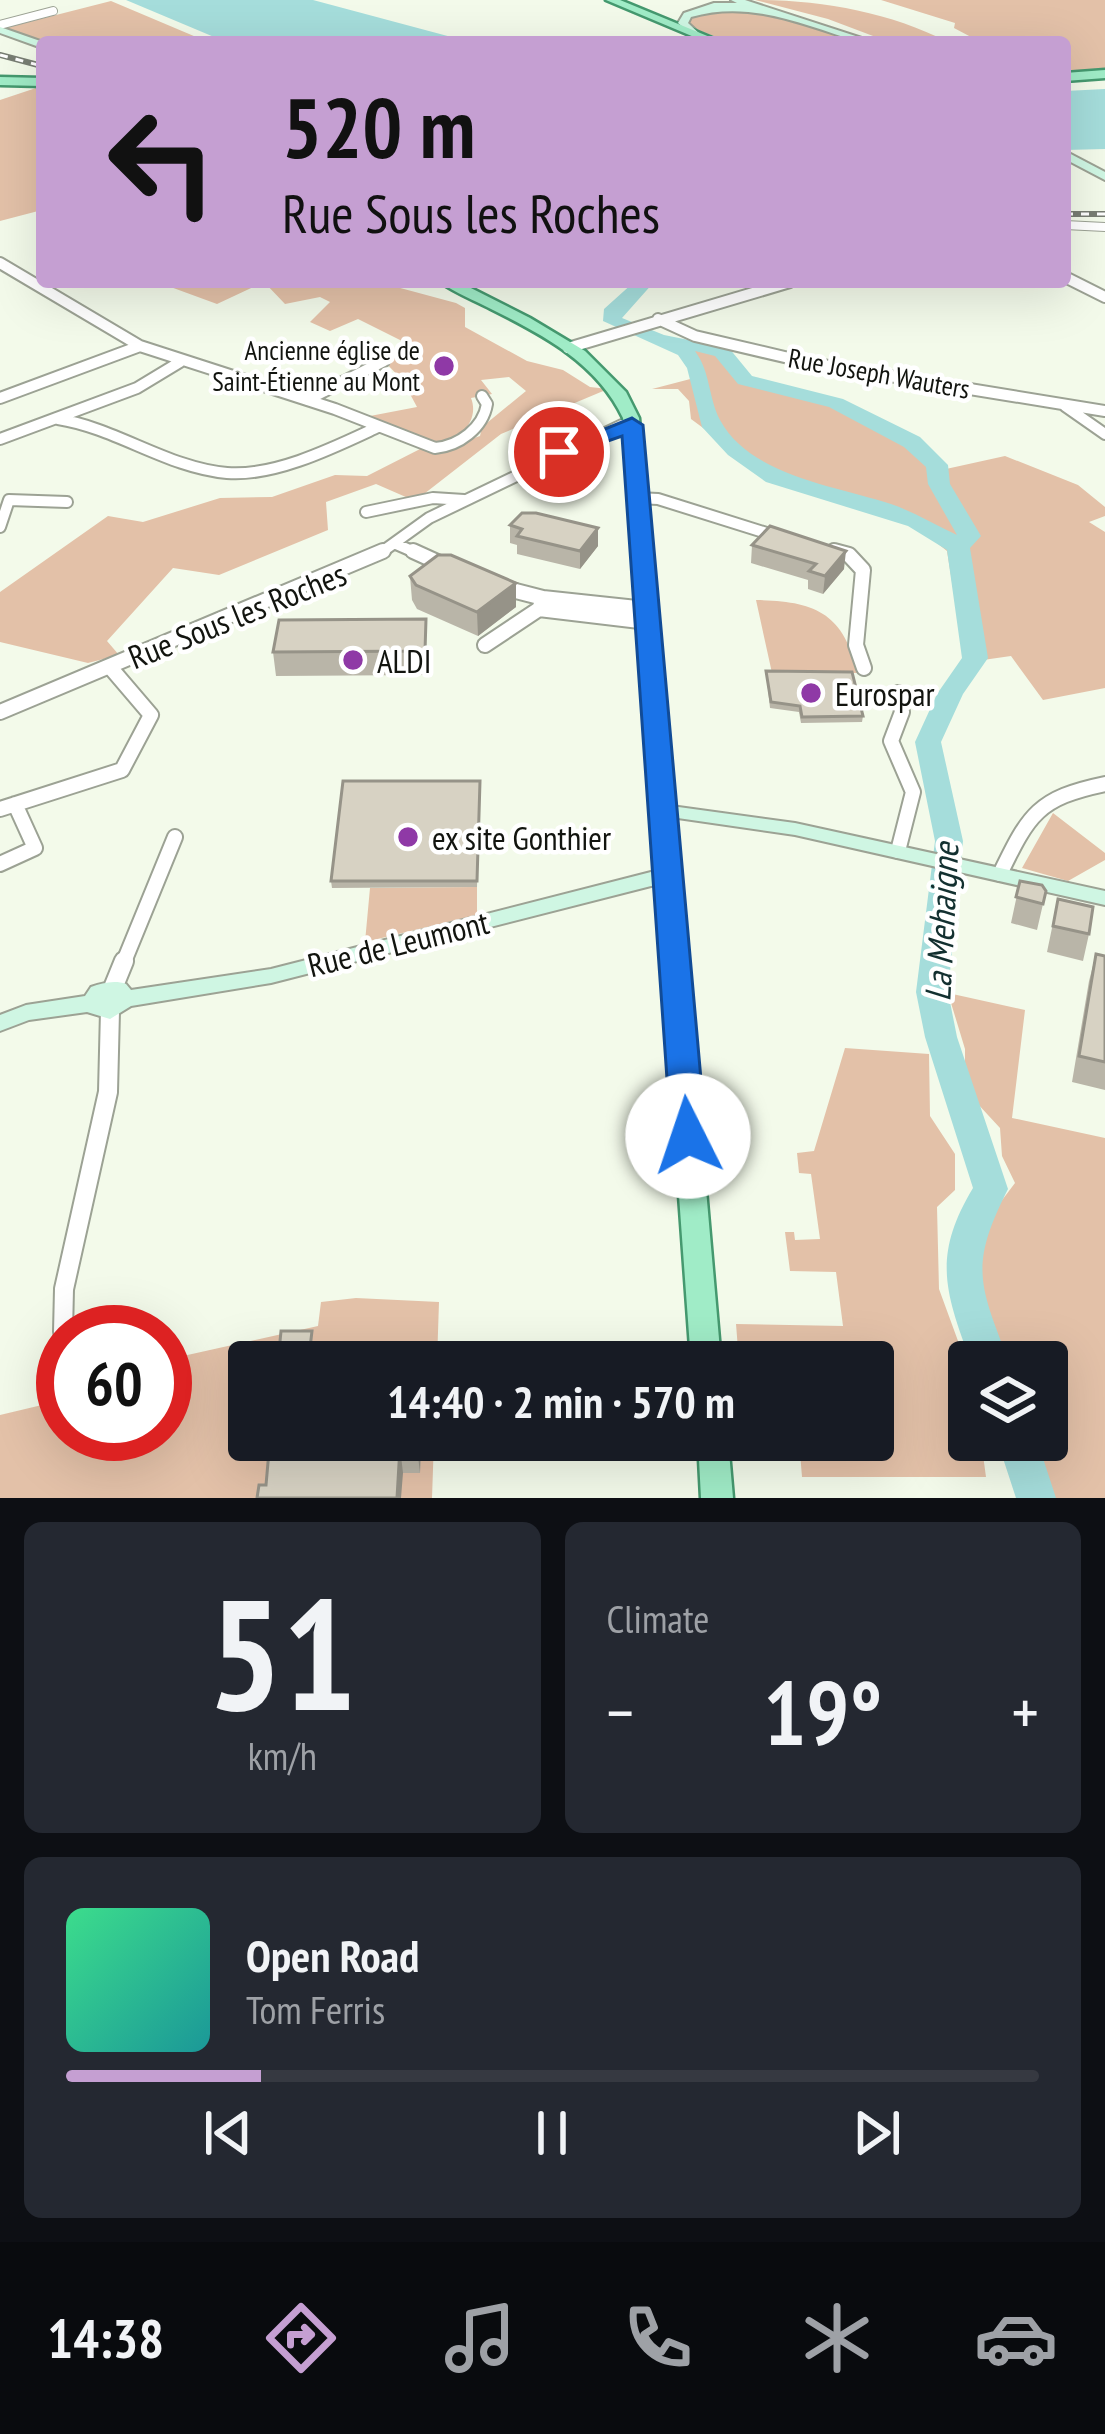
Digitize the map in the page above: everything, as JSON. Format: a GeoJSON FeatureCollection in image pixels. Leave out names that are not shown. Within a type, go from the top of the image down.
{"type":"FeatureCollection","features":[{"type":"Feature","properties":{"kind":"main road"},"geometry":{"type":"LineString","coordinates":[[611,0],[697,36]]}},
{"type":"Feature","properties":{"kind":"main road"},"geometry":{"type":"LineString","coordinates":[[736,0],[852,36]]}},
{"type":"Feature","properties":{"kind":"main road"},"geometry":{"type":"LineString","coordinates":[[747,0],[859,36]]}},
{"type":"Feature","properties":{"kind":"main road"},"geometry":{"type":"LineString","coordinates":[[697,36],[683,23],[693,11],[721,5],[770,8]]}},
{"type":"Feature","properties":{"kind":"main road"},"geometry":{"type":"LineString","coordinates":[[0,28],[36,43]]}},
{"type":"Feature","properties":{"kind":"main road"},"geometry":{"type":"LineString","coordinates":[[1071,77],[1105,74]]}},
{"type":"Feature","properties":{"kind":"main road"},"geometry":{"type":"LineString","coordinates":[[0,81],[36,82]]}},
{"type":"Feature","properties":{"kind":"main road"},"geometry":{"type":"LineString","coordinates":[[1072,157],[1104,175]]}},
{"type":"Feature","properties":{"kind":"main road"},"geometry":{"type":"LineString","coordinates":[[1071,172],[1104,175]]}},
{"type":"Feature","properties":{"kind":"main road"},"geometry":{"type":"LineString","coordinates":[[458,288],[568,348],[618,389],[632,425],[704,1341]]}},
{"type":"Feature","properties":{"kind":"main road"},"geometry":{"type":"LineString","coordinates":[[664,812],[733,818],[1105,898]]}},
{"type":"Feature","properties":{"kind":"main road","name":"Rue de Leumont"},"geometry":{"type":"LineString","coordinates":[[0,1023],[26,1013],[271,976],[670,878]]}},
{"type":"Feature","properties":{"kind":"main road"},"geometry":{"type":"LineString","coordinates":[[714,1461],[717,1498]]}},
{"type":"Feature","properties":{"kind":"street"},"geometry":{"type":"LineString","coordinates":[[0,28],[53,11]]}},
{"type":"Feature","properties":{"kind":"street"},"geometry":{"type":"LineString","coordinates":[[1071,225],[1105,227]]}},
{"type":"Feature","properties":{"kind":"street"},"geometry":{"type":"LineString","coordinates":[[0,263],[36,284]]}},
{"type":"Feature","properties":{"kind":"street"},"geometry":{"type":"LineString","coordinates":[[1071,280],[1105,297]]}},
{"type":"Feature","properties":{"kind":"street"},"geometry":{"type":"LineString","coordinates":[[42,288],[140,346],[179,362],[307,400],[434,448],[449,447],[485,416],[487,404],[482,396]]}},
{"type":"Feature","properties":{"kind":"street"},"geometry":{"type":"LineString","coordinates":[[568,348],[769,288]]}},
{"type":"Feature","properties":{"kind":"street","name":"Rue Joseph Wauters"},"geometry":{"type":"LineString","coordinates":[[658,319],[695,336],[810,363],[1105,411]]}},
{"type":"Feature","properties":{"kind":"street"},"geometry":{"type":"LineString","coordinates":[[0,398],[140,346]]}},
{"type":"Feature","properties":{"kind":"street"},"geometry":{"type":"LineString","coordinates":[[307,400],[384,361]]}},
{"type":"Feature","properties":{"kind":"street"},"geometry":{"type":"LineString","coordinates":[[0,440],[137,388],[179,362]]}},
{"type":"Feature","properties":{"kind":"street"},"geometry":{"type":"LineString","coordinates":[[1061,404],[1105,434]]}},
{"type":"Feature","properties":{"kind":"street"},"geometry":{"type":"LineString","coordinates":[[85,421],[89,406]]}},
{"type":"Feature","properties":{"kind":"street"},"geometry":{"type":"LineString","coordinates":[[58,419],[85,421],[226,473],[254,469],[378,427]]}},
{"type":"Feature","properties":{"kind":"street","name":"Rue Sous les Roches"},"geometry":{"type":"LineString","coordinates":[[0,712],[371,560],[429,518],[559,452],[632,425]]}},
{"type":"Feature","properties":{"kind":"street","name":"Rue Sous les Roches"},"geometry":{"type":"LineString","coordinates":[[366,512],[433,498],[464,500]]}},
{"type":"Feature","properties":{"kind":"street"},"geometry":{"type":"LineString","coordinates":[[637,498],[658,499],[789,540]]}},
{"type":"Feature","properties":{"kind":"street"},"geometry":{"type":"LineString","coordinates":[[0,527],[4,500],[68,502]]}},
{"type":"Feature","properties":{"kind":"street"},"geometry":{"type":"LineString","coordinates":[[396,544],[459,571]]}},
{"type":"Feature","properties":{"kind":"street"},"geometry":{"type":"LineString","coordinates":[[809,545],[848,555],[863,570],[856,645],[864,668]]}},
{"type":"Feature","properties":{"kind":"street"},"geometry":{"type":"LineString","coordinates":[[480,580],[541,604],[647,615]]}},
{"type":"Feature","properties":{"kind":"street"},"geometry":{"type":"LineString","coordinates":[[484,645],[541,604]]}},
{"type":"Feature","properties":{"kind":"street"},"geometry":{"type":"LineString","coordinates":[[0,864],[35,848],[8,807],[122,770],[152,715],[110,667]]}},
{"type":"Feature","properties":{"kind":"street"},"geometry":{"type":"LineString","coordinates":[[898,693],[902,712],[891,741],[913,792],[898,851]]}},
{"type":"Feature","properties":{"kind":"street"},"geometry":{"type":"LineString","coordinates":[[1000,874],[1029,815],[1042,800],[1105,784]]}},
{"type":"Feature","properties":{"kind":"street"},"geometry":{"type":"LineString","coordinates":[[64,1305],[109,1092],[110,1000],[175,837]]}},
{"type":"Feature","properties":{"kind":"shaded area"},"geometry":{"type":"Polygon","coordinates":[[[755,0],[854,10],[933,36],[873,36],[755,0]]]}},
{"type":"Feature","properties":{"kind":"shaded area"},"geometry":{"type":"Polygon","coordinates":[[[881,0],[1105,0],[1105,68],[1071,71],[1071,36],[969,36],[954,28],[955,23],[881,0]]]}},
{"type":"Feature","properties":{"kind":"shaded area"},"geometry":{"type":"Polygon","coordinates":[[[111,1],[194,36],[36,36],[36,40],[5,28],[111,1]]]}},
{"type":"Feature","properties":{"kind":"shaded area"},"geometry":{"type":"Polygon","coordinates":[[[702,10],[766,10],[842,36],[714,36],[687,26],[691,15],[702,10]]]}},
{"type":"Feature","properties":{"kind":"shaded area"},"geometry":{"type":"Polygon","coordinates":[[[36,88],[36,212],[0,221],[0,100],[36,88]]]}},
{"type":"Feature","properties":{"kind":"shaded area"},"geometry":{"type":"Polygon","coordinates":[[[173,288],[251,288],[217,304],[173,288]]]}},
{"type":"Feature","properties":{"kind":"shaded area"},"geometry":{"type":"Polygon","coordinates":[[[270,288],[400,288],[456,303],[465,308],[465,327],[527,361],[563,370],[590,387],[608,389],[501,434],[415,501],[376,484],[326,502],[328,530],[219,575],[173,568],[107,641],[119,655],[88,663],[0,642],[0,592],[108,516],[143,522],[220,498],[272,497],[335,475],[367,476],[424,447],[445,448],[480,436],[482,427],[526,391],[509,377],[481,380],[492,394],[471,398],[473,414],[466,428],[438,446],[370,416],[417,407],[403,381],[385,362],[418,349],[358,319],[330,331],[310,322],[330,302],[320,297],[285,304],[270,288]]]}},
{"type":"Feature","properties":{"kind":"shaded area"},"geometry":{"type":"Polygon","coordinates":[[[652,336],[722,352],[745,380],[837,400],[919,445],[946,469],[1005,456],[1078,485],[1105,507],[1105,516],[1089,522],[1105,532],[1105,688],[1043,700],[1011,656],[983,660],[963,650],[947,551],[913,524],[776,482],[691,419],[689,401],[678,389],[652,389],[698,377],[685,351],[652,336]]]}},
{"type":"Feature","properties":{"kind":"shaded area"},"geometry":{"type":"Polygon","coordinates":[[[756,600],[795,603],[824,614],[844,636],[858,673],[772,673],[756,600]]]}},
{"type":"Feature","properties":{"kind":"shaded area"},"geometry":{"type":"Polygon","coordinates":[[[1053,813],[1105,853],[1105,860],[1068,881],[1022,868],[1053,813]]]}},
{"type":"Feature","properties":{"kind":"shaded area"},"geometry":{"type":"Polygon","coordinates":[[[477,887],[477,915],[365,942],[370,888],[477,887]]]}},
{"type":"Feature","properties":{"kind":"shaded area"},"geometry":{"type":"Polygon","coordinates":[[[948,993],[1025,1010],[1012,1118],[1105,1138],[1105,1498],[1054,1498],[1043,1461],[1068,1461],[1068,1341],[999,1341],[973,1279],[975,1236],[1015,1183],[1002,1156],[1000,1128],[976,1102],[965,1079],[965,1049],[948,993]]]}},
{"type":"Feature","properties":{"kind":"shaded area"},"geometry":{"type":"Polygon","coordinates":[[[845,1048],[929,1054],[930,1116],[955,1154],[955,1190],[937,1207],[939,1289],[958,1341],[948,1341],[948,1461],[984,1461],[986,1477],[802,1477],[801,1461],[894,1461],[894,1341],[737,1341],[736,1324],[843,1326],[836,1272],[790,1271],[785,1232],[794,1232],[795,1240],[820,1239],[811,1174],[799,1173],[797,1153],[814,1151],[845,1048]]]}},
{"type":"Feature","properties":{"kind":"shaded area"},"geometry":{"type":"Polygon","coordinates":[[[356,1298],[439,1302],[438,1341],[250,1341],[318,1326],[321,1302],[356,1298]]]}},
{"type":"Feature","properties":{"kind":"shaded area"},"geometry":{"type":"Polygon","coordinates":[[[228,1346],[228,1461],[433,1461],[432,1498],[0,1498],[0,1415],[36,1406],[36,1461],[192,1461],[192,1354],[228,1346]]]}},
{"type":"Feature","properties":{"kind":"water"},"geometry":{"type":"Polygon","coordinates":[[[126,0],[313,0],[448,36],[212,36],[126,0]]]}},
{"type":"Feature","properties":{"kind":"water"},"geometry":{"type":"Polygon","coordinates":[[[1105,89],[1105,149],[1071,150],[1071,91],[1105,89]]]}},
{"type":"Feature","properties":{"kind":"building"},"geometry":{"type":"Polygon","coordinates":[[[522,513],[598,528],[580,551],[517,536],[522,529],[510,525],[522,513]]]}},
{"type":"Feature","properties":{"kind":"building"},"geometry":{"type":"Polygon","coordinates":[[[770,526],[846,551],[825,576],[809,571],[816,564],[752,545],[770,526]]]}},
{"type":"Feature","properties":{"kind":"building"},"geometry":{"type":"Polygon","coordinates":[[[438,555],[451,555],[516,583],[477,612],[416,585],[410,576],[438,555]]]}},
{"type":"Feature","properties":{"kind":"building"},"geometry":{"type":"Polygon","coordinates":[[[426,619],[425,651],[273,652],[279,620],[426,619]]]}},
{"type":"Feature","properties":{"kind":"building","name":"Eurospar"},"geometry":{"type":"Polygon","coordinates":[[[766,671],[852,672],[863,716],[802,717],[800,706],[771,702],[766,671]]]}},
{"type":"Feature","properties":{"kind":"building","name":"ex site Gonthier"},"geometry":{"type":"Polygon","coordinates":[[[343,781],[480,781],[477,881],[331,881],[343,781]]]}},
{"type":"Feature","properties":{"kind":"building"},"geometry":{"type":"Polygon","coordinates":[[[1020,881],[1042,885],[1046,891],[1043,904],[1016,897],[1020,881]]]}},
{"type":"Feature","properties":{"kind":"building"},"geometry":{"type":"Polygon","coordinates":[[[1058,899],[1093,907],[1089,934],[1053,926],[1058,899]]]}},
{"type":"Feature","properties":{"kind":"building"},"geometry":{"type":"Polygon","coordinates":[[[1096,954],[1105,956],[1105,1062],[1079,1056],[1096,954]]]}},
{"type":"Feature","properties":{"kind":"building"},"geometry":{"type":"Polygon","coordinates":[[[281,1331],[312,1331],[311,1341],[280,1341],[281,1331]]]}},
{"type":"Feature","properties":{"kind":"building"},"geometry":{"type":"Polygon","coordinates":[[[268,1461],[399,1461],[397,1498],[257,1498],[259,1485],[266,1485],[268,1461]]]}},
{"type":"Feature","properties":{"kind":"waterway","name":"La Mehaigne"},"geometry":{"type":"LineString","coordinates":[[638,288],[611,313],[613,321],[685,351],[697,368],[710,422],[736,450],[774,477],[916,521],[958,547]]}},
{"type":"Feature","properties":{"kind":"waterway","name":"La Mehaigne"},"geometry":{"type":"LineString","coordinates":[[671,339],[722,352],[745,380],[836,403],[912,442],[937,465],[939,484],[969,536],[958,547]]}},
{"type":"Feature","properties":{"kind":"waterway","name":"La Mehaigne"},"geometry":{"type":"LineString","coordinates":[[958,547],[975,658],[950,694],[928,742],[949,841],[932,992],[941,1037],[980,1144],[991,1189],[976,1214],[963,1255],[966,1293],[982,1341]]}},
{"type":"Feature","properties":{"kind":"waterway","name":"La Mehaigne"},"geometry":{"type":"LineString","coordinates":[[1024,1461],[1036,1498]]}},
{"type":"Feature","properties":{"kind":"railway"},"geometry":{"type":"LineString","coordinates":[[0,55],[36,64]]}},
{"type":"Feature","properties":{"kind":"railway"},"geometry":{"type":"LineString","coordinates":[[1071,214],[1105,214]]}},
{"type":"Feature","properties":{"kind":"place","name":"Ancienne église de Saint-Étienne au Mont"},"geometry":{"type":"Point","coordinates":[444,366]}},
{"type":"Feature","properties":{"kind":"place","name":"ALDI"},"geometry":{"type":"Point","coordinates":[353,660]}},
{"type":"Feature","properties":{"kind":"place","name":"Eurospar"},"geometry":{"type":"Point","coordinates":[811,693]}},
{"type":"Feature","properties":{"kind":"place","name":"ex site Gonthier"},"geometry":{"type":"Point","coordinates":[408,837]}},
{"type":"Feature","properties":{"kind":"route"},"geometry":{"type":"LineString","coordinates":[[559,452],[632,425],[688,1136]]}}]}
